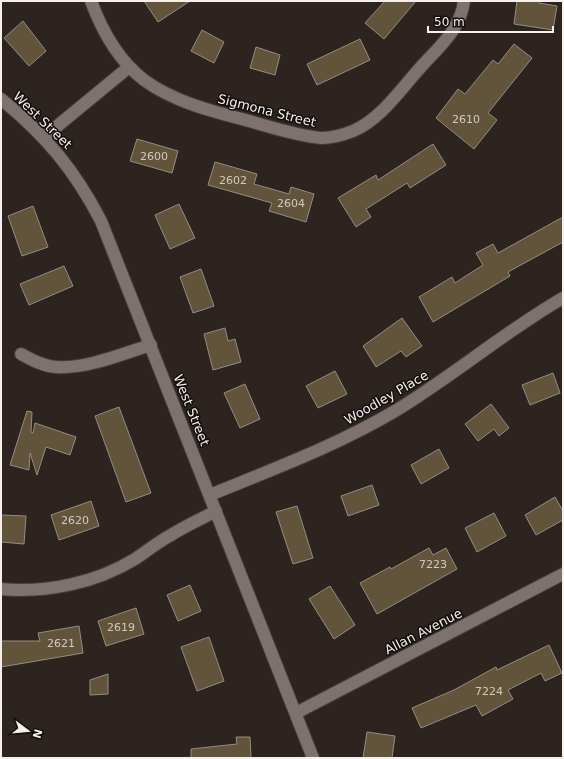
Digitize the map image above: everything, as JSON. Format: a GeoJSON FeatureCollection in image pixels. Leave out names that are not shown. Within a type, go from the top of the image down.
{"type":"FeatureCollection","features":[{"type":"Feature","properties":{"kind":"street","name":"Sigmona Street"},"geometry":{"type":"LineString","coordinates":[[91,1],[107,37],[129,67],[164,92],[185,103],[302,136],[322,138],[339,136],[352,131],[376,117],[452,33],[463,11],[464,1]]}},
{"type":"Feature","properties":{"kind":"street"},"geometry":{"type":"LineString","coordinates":[[44,137],[129,67]]}},
{"type":"Feature","properties":{"kind":"street","name":"West Street"},"geometry":{"type":"LineString","coordinates":[[1,99],[44,137],[66,162],[85,190],[101,221],[313,758]]}},
{"type":"Feature","properties":{"kind":"street","name":"Woodley Place"},"geometry":{"type":"LineString","coordinates":[[210,494],[326,448],[394,411],[446,378],[513,329],[563,298]]}},
{"type":"Feature","properties":{"kind":"street"},"geometry":{"type":"LineString","coordinates":[[21,354],[37,363],[54,367],[72,367],[151,345]]}},
{"type":"Feature","properties":{"kind":"street"},"geometry":{"type":"LineString","coordinates":[[1,589],[40,589],[70,585],[88,580],[119,568],[170,535],[216,511]]}},
{"type":"Feature","properties":{"kind":"street","name":"Allan Avenue"},"geometry":{"type":"LineString","coordinates":[[296,713],[563,574]]}},
{"type":"Feature","properties":{"kind":"building"},"geometry":{"type":"Polygon","coordinates":[[[144,1],[190,1],[158,22],[144,1]]]}},
{"type":"Feature","properties":{"kind":"building"},"geometry":{"type":"Polygon","coordinates":[[[385,1],[416,1],[384,39],[365,23],[385,1]]]}},
{"type":"Feature","properties":{"kind":"building"},"geometry":{"type":"Polygon","coordinates":[[[517,1],[539,1],[539,3],[557,6],[553,30],[514,24],[517,1]]]}},
{"type":"Feature","properties":{"kind":"building"},"geometry":{"type":"Polygon","coordinates":[[[23,21],[46,51],[29,66],[4,38],[23,21]]]}},
{"type":"Feature","properties":{"kind":"building"},"geometry":{"type":"Polygon","coordinates":[[[202,30],[224,42],[214,63],[191,51],[202,30]]]}},
{"type":"Feature","properties":{"kind":"building"},"geometry":{"type":"Polygon","coordinates":[[[360,39],[370,60],[317,85],[307,64],[360,39]]]}},
{"type":"Feature","properties":{"kind":"building"},"geometry":{"type":"Polygon","coordinates":[[[514,44],[532,58],[488,113],[497,120],[474,149],[436,118],[458,89],[465,94],[493,60],[498,64],[514,44]]]}},
{"type":"Feature","properties":{"kind":"building"},"geometry":{"type":"Polygon","coordinates":[[[256,47],[280,55],[275,75],[250,68],[256,47]]]}},
{"type":"Feature","properties":{"kind":"building"},"geometry":{"type":"Polygon","coordinates":[[[137,139],[178,151],[172,173],[130,161],[137,139]]]}},
{"type":"Feature","properties":{"kind":"building"},"geometry":{"type":"Polygon","coordinates":[[[433,144],[446,165],[410,188],[407,183],[366,209],[371,217],[356,227],[338,198],[376,175],[378,180],[433,144]]]}},
{"type":"Feature","properties":{"kind":"building"},"geometry":{"type":"Polygon","coordinates":[[[215,162],[257,174],[254,184],[289,194],[291,187],[314,194],[306,222],[269,211],[272,203],[208,185],[215,162]]]}},
{"type":"Feature","properties":{"kind":"building"},"geometry":{"type":"Polygon","coordinates":[[[179,204],[195,238],[170,249],[155,215],[179,204]]]}},
{"type":"Feature","properties":{"kind":"building"},"geometry":{"type":"Polygon","coordinates":[[[33,206],[48,247],[22,256],[8,216],[33,206]]]}},
{"type":"Feature","properties":{"kind":"building"},"geometry":{"type":"Polygon","coordinates":[[[563,217],[563,242],[508,272],[510,276],[433,322],[419,297],[452,277],[455,283],[483,265],[476,253],[493,244],[498,253],[563,217]]]}},
{"type":"Feature","properties":{"kind":"building"},"geometry":{"type":"Polygon","coordinates":[[[64,266],[73,286],[29,305],[20,284],[64,266]]]}},
{"type":"Feature","properties":{"kind":"building"},"geometry":{"type":"Polygon","coordinates":[[[201,269],[214,306],[193,313],[180,277],[201,269]]]}},
{"type":"Feature","properties":{"kind":"building"},"geometry":{"type":"Polygon","coordinates":[[[402,318],[422,346],[406,357],[401,351],[376,367],[363,346],[402,318]]]}},
{"type":"Feature","properties":{"kind":"building"},"geometry":{"type":"Polygon","coordinates":[[[225,328],[228,341],[235,339],[241,362],[213,370],[204,334],[225,328]]]}},
{"type":"Feature","properties":{"kind":"building"},"geometry":{"type":"Polygon","coordinates":[[[335,371],[347,394],[318,408],[306,386],[335,371]]]}},
{"type":"Feature","properties":{"kind":"building"},"geometry":{"type":"Polygon","coordinates":[[[553,373],[560,393],[530,405],[522,385],[553,373]]]}},
{"type":"Feature","properties":{"kind":"building"},"geometry":{"type":"Polygon","coordinates":[[[245,384],[260,419],[240,428],[224,393],[245,384]]]}},
{"type":"Feature","properties":{"kind":"building"},"geometry":{"type":"Polygon","coordinates":[[[491,404],[509,428],[499,436],[494,429],[478,441],[465,424],[491,404]]]}},
{"type":"Feature","properties":{"kind":"building"},"geometry":{"type":"Polygon","coordinates":[[[119,407],[151,493],[126,502],[95,416],[119,407]]]}},
{"type":"Feature","properties":{"kind":"building"},"geometry":{"type":"Polygon","coordinates":[[[27,411],[32,412],[31,432],[33,433],[35,423],[76,437],[70,455],[46,447],[37,475],[30,453],[29,470],[10,465],[27,411]]]}},
{"type":"Feature","properties":{"kind":"building"},"geometry":{"type":"Polygon","coordinates":[[[439,449],[449,468],[421,484],[411,465],[439,449]]]}},
{"type":"Feature","properties":{"kind":"building"},"geometry":{"type":"Polygon","coordinates":[[[372,485],[379,505],[348,516],[341,496],[372,485]]]}},
{"type":"Feature","properties":{"kind":"building"},"geometry":{"type":"Polygon","coordinates":[[[555,497],[563,511],[563,520],[536,535],[525,515],[555,497]]]}},
{"type":"Feature","properties":{"kind":"building"},"geometry":{"type":"Polygon","coordinates":[[[91,501],[99,526],[59,540],[51,515],[91,501]]]}},
{"type":"Feature","properties":{"kind":"building"},"geometry":{"type":"Polygon","coordinates":[[[297,506],[313,558],[293,564],[276,512],[297,506]]]}},
{"type":"Feature","properties":{"kind":"building"},"geometry":{"type":"Polygon","coordinates":[[[494,513],[506,536],[477,552],[465,528],[494,513]]]}},
{"type":"Feature","properties":{"kind":"building"},"geometry":{"type":"Polygon","coordinates":[[[1,515],[26,516],[24,544],[1,542],[1,515]]]}},
{"type":"Feature","properties":{"kind":"building"},"geometry":{"type":"Polygon","coordinates":[[[429,548],[433,555],[446,548],[457,569],[377,614],[360,583],[390,567],[391,569],[429,548]]]}},
{"type":"Feature","properties":{"kind":"building"},"geometry":{"type":"Polygon","coordinates":[[[190,585],[201,611],[178,621],[167,595],[190,585]]]}},
{"type":"Feature","properties":{"kind":"building"},"geometry":{"type":"Polygon","coordinates":[[[330,586],[355,625],[334,639],[309,599],[330,586]]]}},
{"type":"Feature","properties":{"kind":"building"},"geometry":{"type":"Polygon","coordinates":[[[136,608],[144,634],[106,646],[98,621],[136,608]]]}},
{"type":"Feature","properties":{"kind":"building"},"geometry":{"type":"Polygon","coordinates":[[[79,626],[83,653],[1,667],[1,641],[40,641],[38,633],[79,626]]]}},
{"type":"Feature","properties":{"kind":"building"},"geometry":{"type":"Polygon","coordinates":[[[209,637],[224,681],[197,691],[181,647],[209,637]]]}},
{"type":"Feature","properties":{"kind":"building"},"geometry":{"type":"Polygon","coordinates":[[[549,645],[562,673],[545,681],[541,673],[508,690],[513,699],[482,716],[476,705],[421,728],[412,708],[454,690],[496,667],[497,670],[549,645]]]}},
{"type":"Feature","properties":{"kind":"building"},"geometry":{"type":"Polygon","coordinates":[[[108,674],[108,694],[90,695],[90,680],[108,674]]]}},
{"type":"Feature","properties":{"kind":"building"},"geometry":{"type":"Polygon","coordinates":[[[367,732],[395,736],[392,758],[363,758],[367,732]]]}},
{"type":"Feature","properties":{"kind":"building"},"geometry":{"type":"Polygon","coordinates":[[[236,737],[250,737],[251,758],[191,758],[191,749],[237,744],[236,737]]]}}]}
